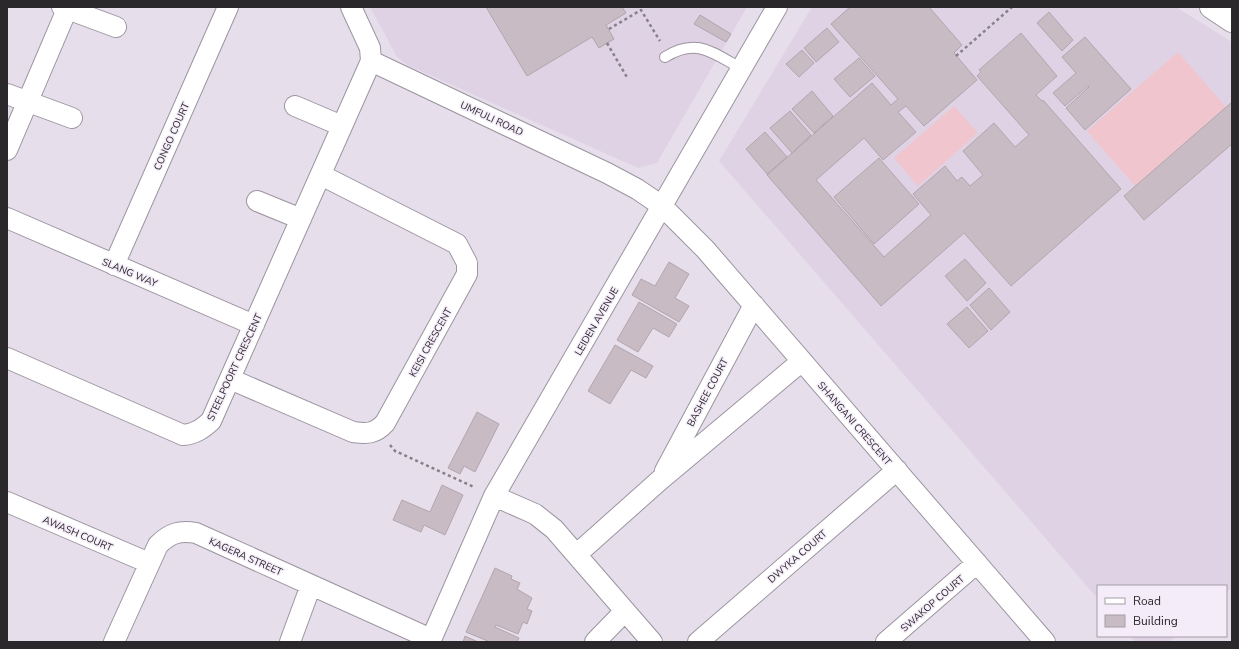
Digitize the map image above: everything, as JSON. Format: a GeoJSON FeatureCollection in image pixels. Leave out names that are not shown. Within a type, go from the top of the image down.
{"type":"FeatureCollection","features":[{"type":"Feature","properties":{"kind":"street","name":"CONGO COURT"},"geometry":{"type":"LineString","coordinates":[[114,265],[228,7]]}},
{"type":"Feature","properties":{"kind":"street"},"geometry":{"type":"LineString","coordinates":[[351,7],[370,48],[371,62]]}},
{"type":"Feature","properties":{"kind":"street","name":"LEIDEN AVENUE"},"geometry":{"type":"LineString","coordinates":[[431,641],[494,496],[777,7]]}},
{"type":"Feature","properties":{"kind":"street"},"geometry":{"type":"LineString","coordinates":[[1211,7],[1232,21]]}},
{"type":"Feature","properties":{"kind":"street"},"geometry":{"type":"LineString","coordinates":[[7,150],[66,8],[116,28]]}},
{"type":"Feature","properties":{"kind":"street","name":"STEELPOORT CRESCENT"},"geometry":{"type":"LineString","coordinates":[[7,358],[183,435],[198,431],[211,421],[371,62]]}},
{"type":"Feature","properties":{"kind":"street","name":"UMFULI ROAD"},"geometry":{"type":"LineString","coordinates":[[371,62],[607,173],[637,189],[662,206]]}},
{"type":"Feature","properties":{"kind":"street"},"geometry":{"type":"LineString","coordinates":[[7,94],[72,118]]}},
{"type":"Feature","properties":{"kind":"street"},"geometry":{"type":"LineString","coordinates":[[295,106],[342,126]]}},
{"type":"Feature","properties":{"kind":"street","name":"KEISI CRESCENT"},"geometry":{"type":"LineString","coordinates":[[321,174],[447,237],[457,244],[467,263],[467,274],[386,423],[378,431]]}},
{"type":"Feature","properties":{"kind":"street"},"geometry":{"type":"LineString","coordinates":[[257,201],[301,219]]}},
{"type":"Feature","properties":{"kind":"street","name":"SHANGANI CRESCENT"},"geometry":{"type":"LineString","coordinates":[[662,206],[705,248],[1045,642]]}},
{"type":"Feature","properties":{"kind":"street","name":"SLANG WAY"},"geometry":{"type":"LineString","coordinates":[[7,218],[254,325]]}},
{"type":"Feature","properties":{"kind":"street","name":"BASHEE COURT"},"geometry":{"type":"LineString","coordinates":[[660,480],[754,305]]}},
{"type":"Feature","properties":{"kind":"street","name":"BASHEE COURT"},"geometry":{"type":"LineString","coordinates":[[577,554],[660,480],[802,361]]}},
{"type":"Feature","properties":{"kind":"street"},"geometry":{"type":"LineString","coordinates":[[230,379],[353,432],[364,434],[378,431]]}},
{"type":"Feature","properties":{"kind":"street","name":"DWYKA COURT"},"geometry":{"type":"LineString","coordinates":[[698,642],[897,470]]}},
{"type":"Feature","properties":{"kind":"street"},"geometry":{"type":"LineString","coordinates":[[494,496],[536,514],[554,529],[652,642]]}},
{"type":"Feature","properties":{"kind":"street","name":"AWASH COURT"},"geometry":{"type":"LineString","coordinates":[[7,502],[149,563]]}},
{"type":"Feature","properties":{"kind":"street","name":"KAGERA STREET"},"geometry":{"type":"LineString","coordinates":[[114,642],[158,545],[165,538],[180,532],[196,533],[431,641]]}},
{"type":"Feature","properties":{"kind":"street","name":"SWAKOP COURT"},"geometry":{"type":"LineString","coordinates":[[886,642],[977,563]]}},
{"type":"Feature","properties":{"kind":"street"},"geometry":{"type":"LineString","coordinates":[[290,642],[311,585]]}},
{"type":"Feature","properties":{"kind":"street"},"geometry":{"type":"LineString","coordinates":[[595,642],[625,611]]}},
{"type":"Feature","properties":{"kind":"lane"},"geometry":{"type":"LineString","coordinates":[[667,56],[684,47],[700,47],[708,49],[742,69]]}},
{"type":"Feature","properties":{"kind":"path"},"geometry":{"type":"LineString","coordinates":[[956,56],[1012,7]]}},
{"type":"Feature","properties":{"kind":"path"},"geometry":{"type":"LineString","coordinates":[[609,29],[640,8],[667,56]]}},
{"type":"Feature","properties":{"kind":"path"},"geometry":{"type":"LineString","coordinates":[[606,43],[628,79]]}},
{"type":"Feature","properties":{"kind":"path"},"geometry":{"type":"LineString","coordinates":[[378,431],[395,451],[494,496]]}},
{"type":"Feature","properties":{"kind":"shaded area"},"geometry":{"type":"Polygon","coordinates":[[[370,7],[747,7],[657,163],[638,168],[407,65],[397,57],[370,7]]]}},
{"type":"Feature","properties":{"kind":"shaded area"},"geometry":{"type":"Polygon","coordinates":[[[812,7],[1176,7],[1232,42],[1232,588],[1227,592],[1227,585],[1097,585],[1097,598],[719,161],[812,7]]]}},
{"type":"Feature","properties":{"kind":"shaded area"},"geometry":{"type":"Polygon","coordinates":[[[1178,52],[1226,107],[1135,186],[1087,131],[1178,52]]]}},
{"type":"Feature","properties":{"kind":"shaded area"},"geometry":{"type":"Polygon","coordinates":[[[954,106],[978,133],[918,186],[894,158],[954,106]]]}},
{"type":"Feature","properties":{"kind":"shaded area"},"geometry":{"type":"Polygon","coordinates":[[[1131,637],[1175,637],[1169,642],[1135,642],[1131,637]]]}},
{"type":"Feature","properties":{"kind":"building"},"geometry":{"type":"Polygon","coordinates":[[[486,7],[622,7],[626,13],[606,25],[614,39],[599,48],[592,37],[527,76],[486,7]]]}},
{"type":"Feature","properties":{"kind":"building"},"geometry":{"type":"Polygon","coordinates":[[[850,7],[929,7],[962,45],[954,53],[977,80],[924,126],[906,106],[898,112],[916,132],[883,160],[864,138],[816,180],[884,257],[931,215],[913,194],[945,166],[957,181],[962,177],[970,186],[983,175],[963,151],[994,123],[1015,147],[1029,135],[977,76],[981,72],[979,70],[1021,33],[1057,76],[1036,95],[1042,101],[1043,100],[1121,189],[1011,286],[964,233],[881,306],[767,175],[872,83],[891,105],[898,99],[831,24],[850,7]]]}},
{"type":"Feature","properties":{"kind":"building"},"geometry":{"type":"Polygon","coordinates":[[[1049,12],[1073,40],[1062,51],[1037,23],[1049,12]]]}},
{"type":"Feature","properties":{"kind":"building"},"geometry":{"type":"Polygon","coordinates":[[[700,15],[731,34],[726,42],[694,24],[700,15]]]}},
{"type":"Feature","properties":{"kind":"building"},"geometry":{"type":"Polygon","coordinates":[[[827,28],[839,42],[816,62],[804,48],[827,28]]]}},
{"type":"Feature","properties":{"kind":"building"},"geometry":{"type":"Polygon","coordinates":[[[1085,37],[1131,89],[1085,130],[1066,108],[1089,87],[1088,86],[1065,106],[1053,93],[1076,73],[1062,57],[1085,37]]]}},
{"type":"Feature","properties":{"kind":"building"},"geometry":{"type":"Polygon","coordinates":[[[802,50],[814,63],[799,77],[786,64],[802,50]]]}},
{"type":"Feature","properties":{"kind":"building"},"geometry":{"type":"Polygon","coordinates":[[[859,58],[875,76],[850,97],[834,79],[859,58]]]}},
{"type":"Feature","properties":{"kind":"building"},"geometry":{"type":"Polygon","coordinates":[[[812,91],[833,116],[814,133],[792,109],[812,91]]]}},
{"type":"Feature","properties":{"kind":"building"},"geometry":{"type":"Polygon","coordinates":[[[1232,102],[1232,144],[1144,220],[1124,196],[1232,102]]]}},
{"type":"Feature","properties":{"kind":"building"},"geometry":{"type":"Polygon","coordinates":[[[790,111],[811,135],[792,153],[770,128],[790,111]]]}},
{"type":"Feature","properties":{"kind":"building"},"geometry":{"type":"Polygon","coordinates":[[[765,132],[787,157],[767,174],[746,149],[765,132]]]}},
{"type":"Feature","properties":{"kind":"building"},"geometry":{"type":"Polygon","coordinates":[[[879,158],[919,204],[874,244],[834,197],[879,158]]]}},
{"type":"Feature","properties":{"kind":"building"},"geometry":{"type":"Polygon","coordinates":[[[965,259],[986,283],[967,301],[945,276],[965,259]]]}},
{"type":"Feature","properties":{"kind":"building"},"geometry":{"type":"Polygon","coordinates":[[[669,262],[689,274],[675,298],[689,306],[679,322],[632,295],[641,279],[655,286],[669,262]]]}},
{"type":"Feature","properties":{"kind":"building"},"geometry":{"type":"Polygon","coordinates":[[[989,288],[1010,312],[991,330],[970,305],[989,288]]]}},
{"type":"Feature","properties":{"kind":"building"},"geometry":{"type":"Polygon","coordinates":[[[639,302],[677,324],[669,337],[653,328],[638,352],[617,340],[639,302]]]}},
{"type":"Feature","properties":{"kind":"building"},"geometry":{"type":"Polygon","coordinates":[[[967,307],[988,331],[969,348],[947,324],[967,307]]]}},
{"type":"Feature","properties":{"kind":"building"},"geometry":{"type":"Polygon","coordinates":[[[615,345],[653,366],[646,378],[631,370],[610,404],[588,391],[615,345]]]}},
{"type":"Feature","properties":{"kind":"building"},"geometry":{"type":"Polygon","coordinates":[[[477,412],[499,424],[475,472],[464,466],[460,474],[448,468],[477,412]]]}},
{"type":"Feature","properties":{"kind":"building"},"geometry":{"type":"Polygon","coordinates":[[[442,485],[463,495],[445,535],[424,525],[421,532],[393,520],[402,500],[430,512],[442,485]]]}},
{"type":"Feature","properties":{"kind":"building"},"geometry":{"type":"Polygon","coordinates":[[[495,568],[512,576],[511,579],[520,583],[517,589],[532,598],[527,609],[532,611],[527,624],[523,622],[518,634],[496,625],[495,627],[519,638],[517,642],[490,642],[466,632],[495,568]]]}},
{"type":"Feature","properties":{"kind":"building"},"geometry":{"type":"Polygon","coordinates":[[[465,636],[478,642],[463,642],[465,636]]]}}]}
